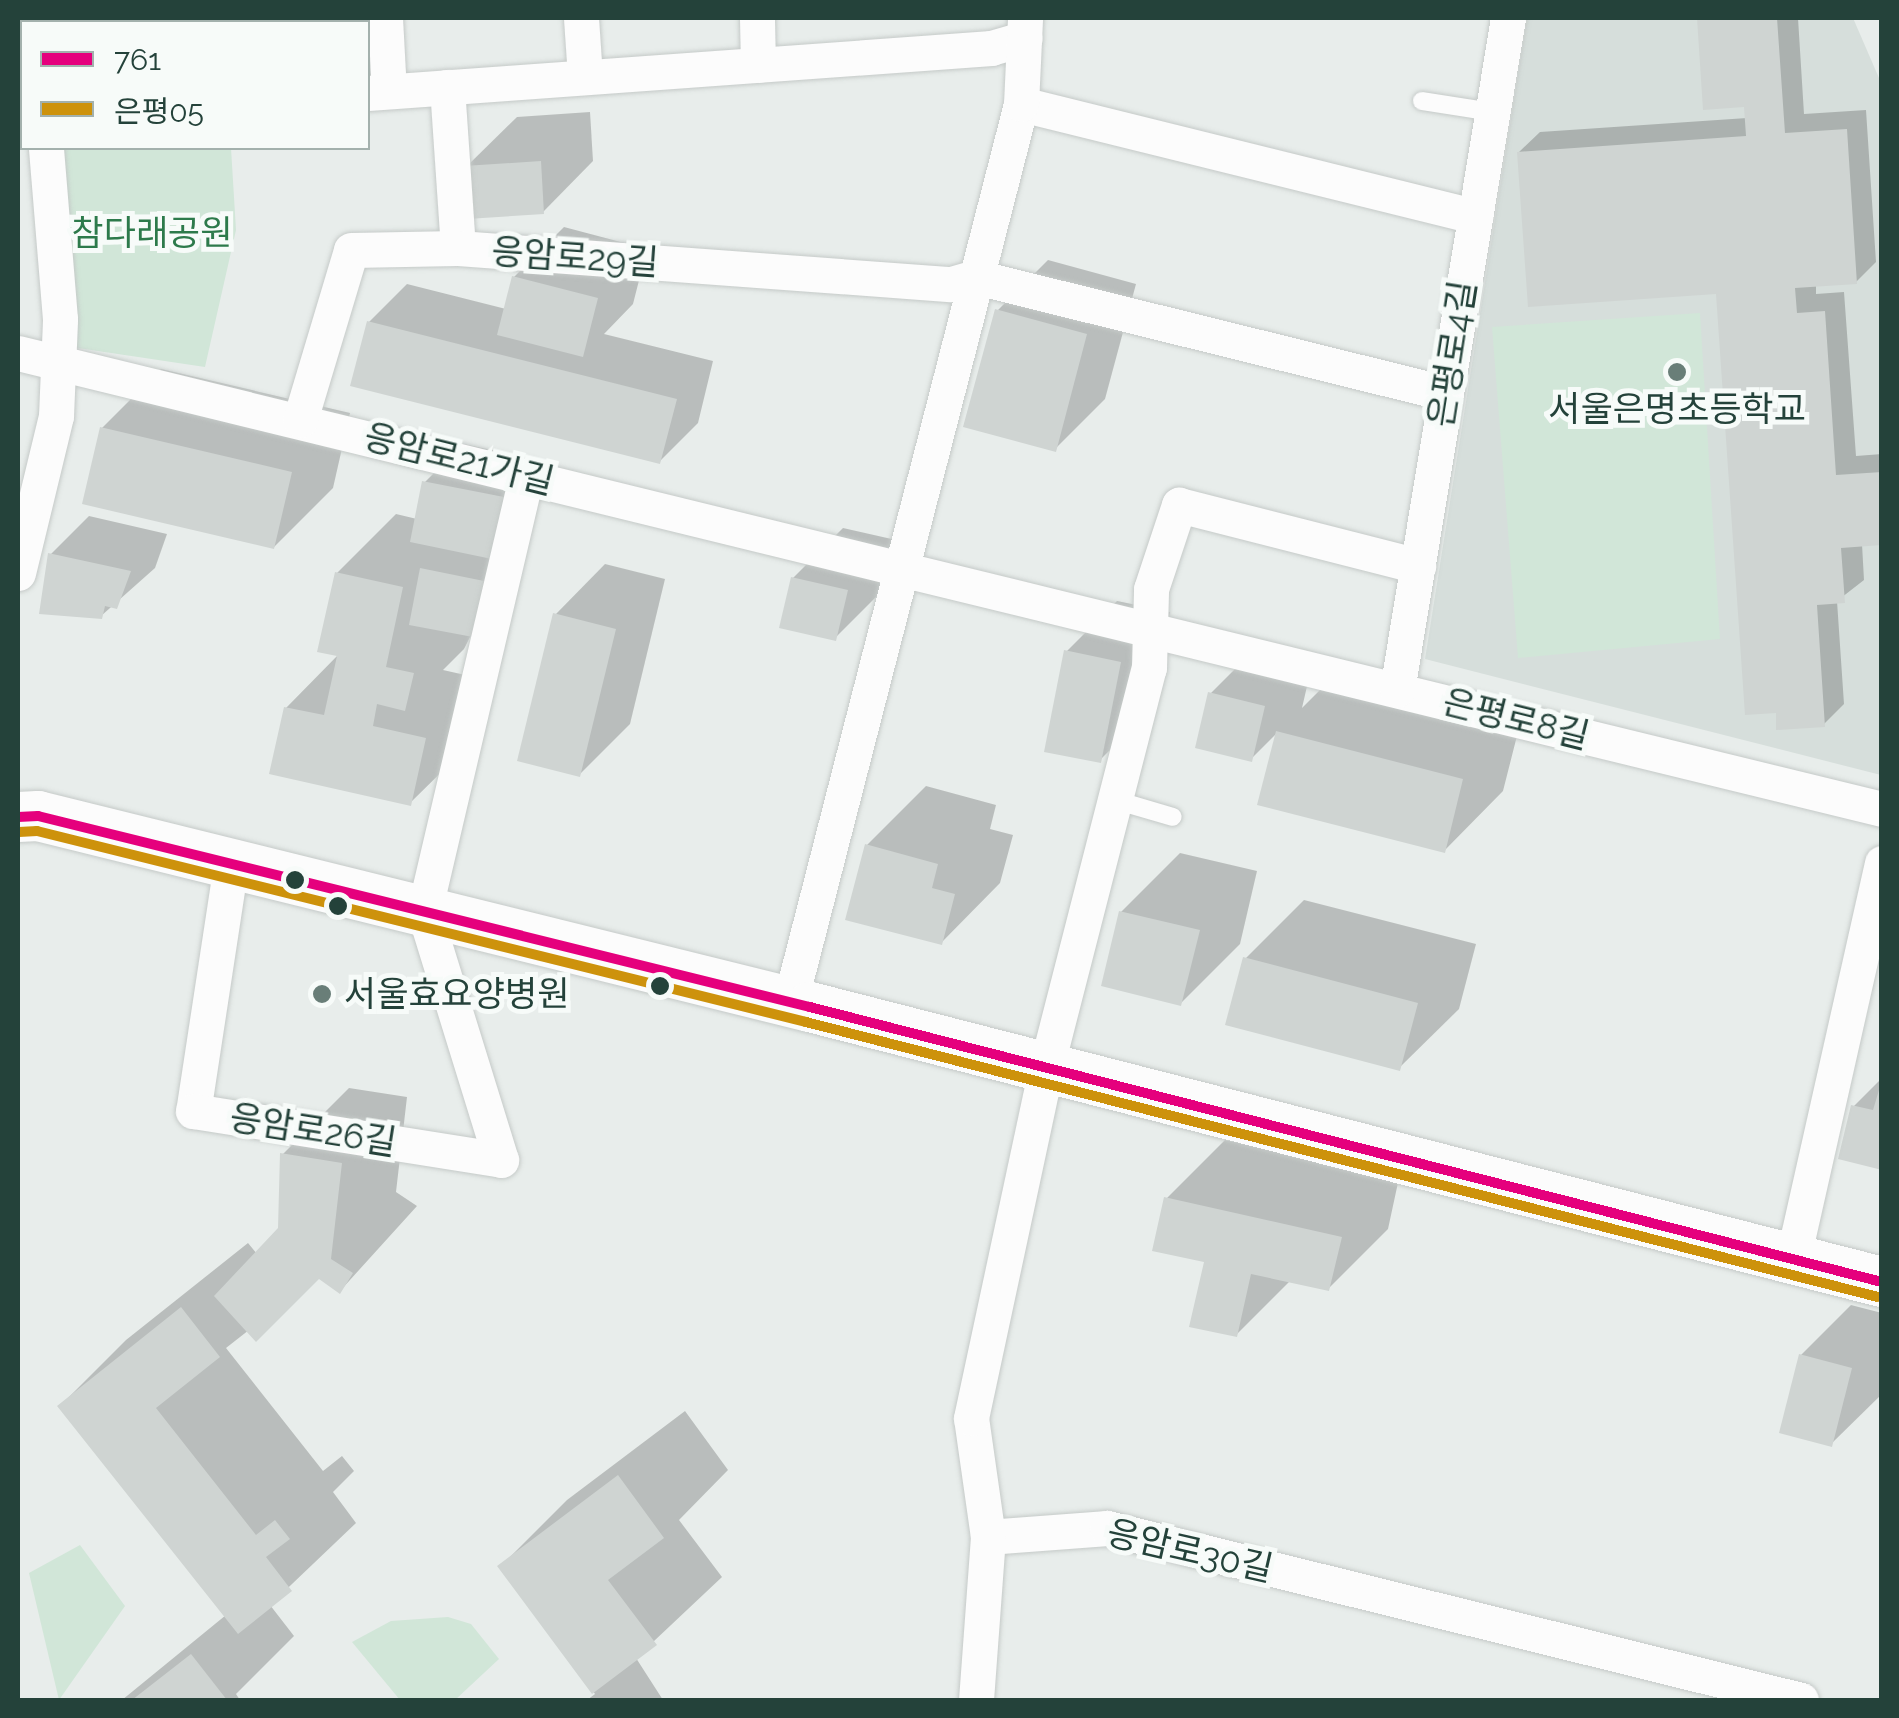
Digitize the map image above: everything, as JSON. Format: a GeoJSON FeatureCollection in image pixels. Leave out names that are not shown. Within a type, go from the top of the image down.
{"type":"FeatureCollection","features":[{"type":"Feature","properties":{"kind":"main road"},"geometry":{"type":"LineString","coordinates":[[18,817],[38,816],[790,1002],[1882,1282]]}},
{"type":"Feature","properties":{"kind":"street"},"geometry":{"type":"LineString","coordinates":[[384,18],[378,92],[991,48],[1026,28]]}},
{"type":"Feature","properties":{"kind":"street"},"geometry":{"type":"LineString","coordinates":[[581,18],[585,77]]}},
{"type":"Feature","properties":{"kind":"street"},"geometry":{"type":"LineString","coordinates":[[757,18],[758,65]]}},
{"type":"Feature","properties":{"kind":"street","name":"은평로4길"},"geometry":{"type":"LineString","coordinates":[[1397,690],[1508,18]]}},
{"type":"Feature","properties":{"kind":"street"},"geometry":{"type":"LineString","coordinates":[[18,20],[36,19]]}},
{"type":"Feature","properties":{"kind":"street"},"geometry":{"type":"LineString","coordinates":[[790,1002],[1021,104],[1026,28]]}},
{"type":"Feature","properties":{"kind":"street"},"geometry":{"type":"LineString","coordinates":[[448,87],[458,248]]}},
{"type":"Feature","properties":{"kind":"street"},"geometry":{"type":"LineString","coordinates":[[1021,104],[1475,216]]}},
{"type":"Feature","properties":{"kind":"street"},"geometry":{"type":"LineString","coordinates":[[18,573],[26,499],[56,416],[58,362],[46,150]]}},
{"type":"Feature","properties":{"kind":"street","name":"응암로29길"},"geometry":{"type":"LineString","coordinates":[[300,420],[350,250],[458,248],[951,284],[976,277],[1446,393]]}},
{"type":"Feature","properties":{"kind":"street","name":"응암로21가길"},"geometry":{"type":"LineString","coordinates":[[18,353],[900,568]]}},
{"type":"Feature","properties":{"kind":"street"},"geometry":{"type":"LineString","coordinates":[[424,912],[526,476]]}},
{"type":"Feature","properties":{"kind":"street"},"geometry":{"type":"LineString","coordinates":[[976,1700],[988,1537],[970,1418],[1046,1068],[1149,668],[1151,589],[1178,505],[1418,566]]}},
{"type":"Feature","properties":{"kind":"street","name":"은평로8길"},"geometry":{"type":"LineString","coordinates":[[900,568],[1882,809]]}},
{"type":"Feature","properties":{"kind":"street"},"geometry":{"type":"LineString","coordinates":[[1792,1258],[1882,863]]}},
{"type":"Feature","properties":{"kind":"street","name":"응암로26길"},"geometry":{"type":"LineString","coordinates":[[232,864],[193,1111],[501,1160],[424,912]]}},
{"type":"Feature","properties":{"kind":"street","name":"응암로30길"},"geometry":{"type":"LineString","coordinates":[[988,1537],[1107,1528],[1562,1646],[1802,1700]]}},
{"type":"Feature","properties":{"kind":"lane"},"geometry":{"type":"LineString","coordinates":[[1422,101],[1492,112]]}},
{"type":"Feature","properties":{"kind":"lane"},"geometry":{"type":"LineString","coordinates":[[1115,800],[1173,817]]}},
{"type":"Feature","properties":{"kind":"shaded area","name":"서울은명초등학교"},"geometry":{"type":"Polygon","coordinates":[[[1527,18],[1853,18],[1882,85],[1881,775],[1425,659],[1527,18]]]}},
{"type":"Feature","properties":{"kind":"green space","name":"참다래공원"},"geometry":{"type":"Polygon","coordinates":[[[61,150],[231,150],[236,230],[205,367],[71,347],[78,328],[61,150]]]}},
{"type":"Feature","properties":{"kind":"green space"},"geometry":{"type":"Polygon","coordinates":[[[1700,313],[1720,639],[1518,658],[1492,327],[1700,313]]]}},
{"type":"Feature","properties":{"kind":"green space"},"geometry":{"type":"Polygon","coordinates":[[[80,1545],[125,1606],[59,1700],[29,1573],[80,1545]]]}},
{"type":"Feature","properties":{"kind":"green space"},"geometry":{"type":"Polygon","coordinates":[[[448,1617],[471,1624],[499,1659],[455,1700],[400,1700],[352,1642],[391,1621],[448,1617]]]}},
{"type":"Feature","properties":{"kind":"building"},"geometry":{"type":"Polygon","coordinates":[[[1697,18],[1777,18],[1785,133],[1847,129],[1857,284],[1795,288],[1797,313],[1825,311],[1836,475],[1882,472],[1882,545],[1841,548],[1845,603],[1817,605],[1825,727],[1776,730],[1776,713],[1745,715],[1716,294],[1528,307],[1517,152],[1746,136],[1744,107],[1703,110],[1697,18]]]}},
{"type":"Feature","properties":{"kind":"building"},"geometry":{"type":"Polygon","coordinates":[[[541,161],[544,214],[467,219],[464,166],[541,161]]]}},
{"type":"Feature","properties":{"kind":"building"},"geometry":{"type":"Polygon","coordinates":[[[512,276],[598,298],[583,357],[497,335],[512,276]]]}},
{"type":"Feature","properties":{"kind":"building"},"geometry":{"type":"Polygon","coordinates":[[[995,309],[1087,334],[1056,452],[963,427],[995,309]]]}},
{"type":"Feature","properties":{"kind":"building"},"geometry":{"type":"Polygon","coordinates":[[[367,321],[677,399],[660,464],[350,386],[367,321]]]}},
{"type":"Feature","properties":{"kind":"building"},"geometry":{"type":"Polygon","coordinates":[[[100,427],[292,472],[274,549],[82,504],[100,427]]]}},
{"type":"Feature","properties":{"kind":"building"},"geometry":{"type":"Polygon","coordinates":[[[422,481],[504,497],[492,559],[410,542],[422,481]]]}},
{"type":"Feature","properties":{"kind":"building"},"geometry":{"type":"Polygon","coordinates":[[[48,553],[131,571],[117,609],[105,606],[102,619],[39,614],[48,553]]]}},
{"type":"Feature","properties":{"kind":"building"},"geometry":{"type":"Polygon","coordinates":[[[420,568],[484,581],[473,637],[409,625],[420,568]]]}},
{"type":"Feature","properties":{"kind":"building"},"geometry":{"type":"Polygon","coordinates":[[[335,572],[403,587],[386,667],[414,673],[405,711],[377,704],[373,726],[426,738],[411,806],[269,774],[284,707],[324,715],[337,656],[317,652],[335,572]]]}},
{"type":"Feature","properties":{"kind":"building"},"geometry":{"type":"Polygon","coordinates":[[[791,577],[848,590],[836,641],[779,628],[791,577]]]}},
{"type":"Feature","properties":{"kind":"building"},"geometry":{"type":"Polygon","coordinates":[[[553,613],[616,629],[580,777],[517,761],[553,613]]]}},
{"type":"Feature","properties":{"kind":"building"},"geometry":{"type":"Polygon","coordinates":[[[1064,650],[1121,662],[1101,763],[1044,752],[1064,650]]]}},
{"type":"Feature","properties":{"kind":"building"},"geometry":{"type":"Polygon","coordinates":[[[1208,692],[1265,706],[1252,762],[1195,748],[1208,692]]]}},
{"type":"Feature","properties":{"kind":"building"},"geometry":{"type":"Polygon","coordinates":[[[1276,731],[1463,779],[1445,853],[1257,805],[1276,731]]]}},
{"type":"Feature","properties":{"kind":"building"},"geometry":{"type":"Polygon","coordinates":[[[865,844],[938,864],[932,888],[955,894],[942,945],[845,920],[865,844]]]}},
{"type":"Feature","properties":{"kind":"building"},"geometry":{"type":"Polygon","coordinates":[[[1119,911],[1200,930],[1181,1006],[1101,986],[1119,911]]]}},
{"type":"Feature","properties":{"kind":"building"},"geometry":{"type":"Polygon","coordinates":[[[1243,957],[1418,1003],[1400,1071],[1225,1025],[1243,957]]]}},
{"type":"Feature","properties":{"kind":"building"},"geometry":{"type":"Polygon","coordinates":[[[1882,1080],[1882,1170],[1838,1159],[1851,1105],[1873,1110],[1882,1080]]]}},
{"type":"Feature","properties":{"kind":"building"},"geometry":{"type":"Polygon","coordinates":[[[280,1153],[342,1163],[331,1259],[353,1273],[340,1294],[319,1279],[256,1342],[214,1296],[278,1228],[280,1153]]]}},
{"type":"Feature","properties":{"kind":"building"},"geometry":{"type":"Polygon","coordinates":[[[1164,1197],[1342,1237],[1329,1291],[1251,1274],[1237,1337],[1189,1327],[1204,1262],[1152,1251],[1164,1197]]]}},
{"type":"Feature","properties":{"kind":"building"},"geometry":{"type":"Polygon","coordinates":[[[181,1307],[220,1357],[156,1408],[256,1535],[275,1520],[290,1539],[266,1557],[292,1591],[238,1634],[57,1406],[181,1307]]]}},
{"type":"Feature","properties":{"kind":"building"},"geometry":{"type":"Polygon","coordinates":[[[1799,1354],[1852,1368],[1832,1447],[1779,1433],[1799,1354]]]}},
{"type":"Feature","properties":{"kind":"building"},"geometry":{"type":"Polygon","coordinates":[[[618,1475],[664,1538],[608,1580],[657,1645],[592,1694],[497,1566],[618,1475]]]}},
{"type":"Feature","properties":{"kind":"building"},"geometry":{"type":"Polygon","coordinates":[[[191,1654],[227,1700],[132,1700],[191,1654]]]}},
{"type":"Feature","properties":{"kind":"transit line","name":"761"},"geometry":{"type":"LineString","coordinates":[[18,817],[38,816],[810,1007],[1882,1282]]}},
{"type":"Feature","properties":{"kind":"transit line","name":"은평05"},"geometry":{"type":"LineString","coordinates":[[19,832],[37,831],[806,1022],[1878,1297]]}},
{"type":"Feature","properties":{"kind":"place","name":"서울은명초등학교"},"geometry":{"type":"Point","coordinates":[1677,372]}},
{"type":"Feature","properties":{"kind":"place","name":"서울효요양병원"},"geometry":{"type":"Point","coordinates":[322,994]}}]}
